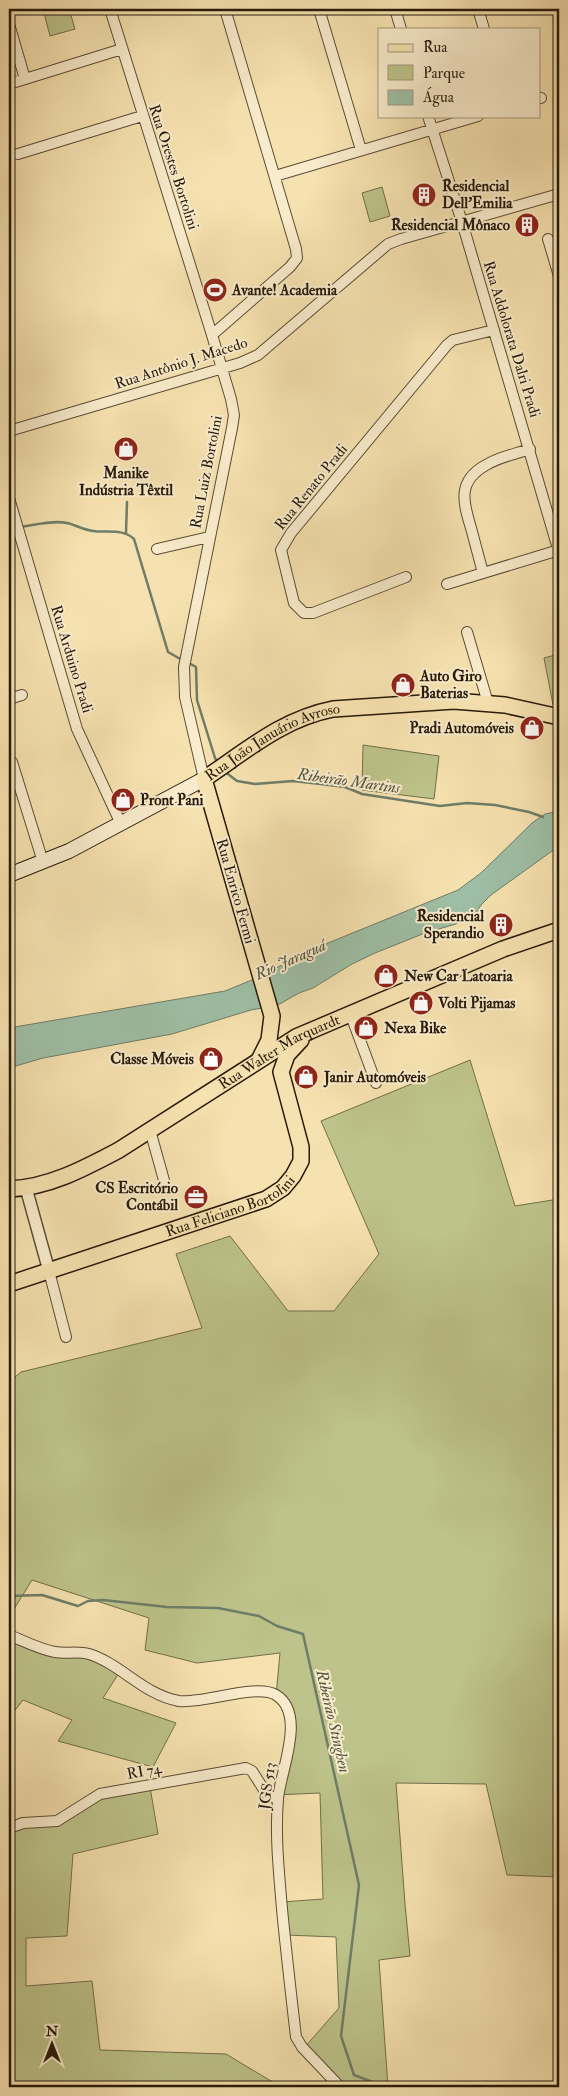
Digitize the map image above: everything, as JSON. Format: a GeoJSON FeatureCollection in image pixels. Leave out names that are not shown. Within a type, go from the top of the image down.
{"type":"FeatureCollection","features":[{"type":"Feature","properties":{"kind":"main road","name":"Rua João Januário Ayroso"},"geometry":{"type":"LineString","coordinates":[[9,875],[43,862],[121,824],[215,771],[274,732],[314,713],[343,708],[445,702],[488,703],[524,708],[559,718]]}},
{"type":"Feature","properties":{"kind":"main road","name":"Rua Enrico Fermi"},"geometry":{"type":"LineString","coordinates":[[215,771],[260,972],[272,1014],[271,1032],[259,1060]]}},
{"type":"Feature","properties":{"kind":"main road","name":"Rua Walter Marquardt"},"geometry":{"type":"LineString","coordinates":[[9,1189],[26,1188],[48,1182],[92,1164],[150,1130],[288,1041],[503,949],[559,930]]}},
{"type":"Feature","properties":{"kind":"main road"},"geometry":{"type":"LineString","coordinates":[[259,1060],[273,1063],[281,1072],[290,1050],[314,1029]]}},
{"type":"Feature","properties":{"kind":"main road","name":"Rua Feliciano Bortolini"},"geometry":{"type":"LineString","coordinates":[[9,1284],[266,1199],[283,1188],[294,1176],[301,1161],[301,1147],[281,1072]]}},
{"type":"Feature","properties":{"kind":"street","name":"Rua Orestes Bortolini"},"geometry":{"type":"LineString","coordinates":[[110,9],[212,335]]}},
{"type":"Feature","properties":{"kind":"street"},"geometry":{"type":"LineString","coordinates":[[212,335],[290,267],[297,258],[275,176],[225,9]]}},
{"type":"Feature","properties":{"kind":"street"},"geometry":{"type":"LineString","coordinates":[[319,9],[361,150]]}},
{"type":"Feature","properties":{"kind":"street"},"geometry":{"type":"LineString","coordinates":[[395,9],[401,28]]}},
{"type":"Feature","properties":{"kind":"street"},"geometry":{"type":"LineString","coordinates":[[478,9],[484,28]]}},
{"type":"Feature","properties":{"kind":"street"},"geometry":{"type":"LineString","coordinates":[[9,24],[25,79]]}},
{"type":"Feature","properties":{"kind":"street"},"geometry":{"type":"LineString","coordinates":[[9,84],[122,49]]}},
{"type":"Feature","properties":{"kind":"street"},"geometry":{"type":"LineString","coordinates":[[18,154],[142,116]]}},
{"type":"Feature","properties":{"kind":"street","name":"Rua Addolorata Dalri Pradi"},"geometry":{"type":"LineString","coordinates":[[429,118],[462,222],[559,550]]}},
{"type":"Feature","properties":{"kind":"street"},"geometry":{"type":"LineString","coordinates":[[275,176],[471,118]]}},
{"type":"Feature","properties":{"kind":"street","name":"Rua Antônio J. Macedo"},"geometry":{"type":"LineString","coordinates":[[9,431],[222,369],[258,354],[388,244],[559,194]]}},
{"type":"Feature","properties":{"kind":"street"},"geometry":{"type":"LineString","coordinates":[[548,238],[559,276]]}},
{"type":"Feature","properties":{"kind":"street","name":"Rua Renato Pradi"},"geometry":{"type":"LineString","coordinates":[[406,577],[313,613],[304,612],[294,603],[281,550],[291,533],[448,345],[453,340],[494,330]]}},
{"type":"Feature","properties":{"kind":"street","name":"Rua Luiz Bortolini"},"geometry":{"type":"LineString","coordinates":[[212,335],[234,415],[184,666],[185,697],[215,771]]}},
{"type":"Feature","properties":{"kind":"street"},"geometry":{"type":"LineString","coordinates":[[483,573],[464,502],[467,483],[473,474],[497,459],[530,450]]}},
{"type":"Feature","properties":{"kind":"street","name":"Rua Arduino Pradi"},"geometry":{"type":"LineString","coordinates":[[9,498],[77,729],[121,824]]}},
{"type":"Feature","properties":{"kind":"street"},"geometry":{"type":"LineString","coordinates":[[157,549],[209,537]]}},
{"type":"Feature","properties":{"kind":"street"},"geometry":{"type":"LineString","coordinates":[[447,584],[559,550]]}},
{"type":"Feature","properties":{"kind":"street"},"geometry":{"type":"LineString","coordinates":[[467,632],[488,703]]}},
{"type":"Feature","properties":{"kind":"street"},"geometry":{"type":"LineString","coordinates":[[9,699],[22,695]]}},
{"type":"Feature","properties":{"kind":"street"},"geometry":{"type":"LineString","coordinates":[[12,762],[43,862]]}},
{"type":"Feature","properties":{"kind":"street"},"geometry":{"type":"LineString","coordinates":[[350,1013],[376,1083]]}},
{"type":"Feature","properties":{"kind":"street"},"geometry":{"type":"LineString","coordinates":[[150,1130],[165,1184]]}},
{"type":"Feature","properties":{"kind":"street"},"geometry":{"type":"LineString","coordinates":[[26,1188],[66,1337]]}},
{"type":"Feature","properties":{"kind":"street","name":"JGS 513"},"geometry":{"type":"LineString","coordinates":[[9,1635],[53,1652],[88,1654],[155,1693],[180,1701],[210,1699],[256,1691],[275,1694],[286,1707],[291,1729],[278,1798],[277,1850],[296,2037],[302,2047],[340,2087]]}},
{"type":"Feature","properties":{"kind":"street","name":"RI 74"},"geometry":{"type":"LineString","coordinates":[[9,1828],[23,1823],[57,1821],[100,1794],[246,1768],[252,1771],[268,1796],[278,1798]]}},
{"type":"Feature","properties":{"kind":"green space"},"geometry":{"type":"Polygon","coordinates":[[[43,9],[69,9],[75,29],[50,36],[43,9]]]}},
{"type":"Feature","properties":{"kind":"green space"},"geometry":{"type":"Polygon","coordinates":[[[382,187],[390,216],[370,222],[362,193],[382,187]]]}},
{"type":"Feature","properties":{"kind":"green space"},"geometry":{"type":"Polygon","coordinates":[[[559,654],[559,703],[553,705],[544,658],[559,654]]]}},
{"type":"Feature","properties":{"kind":"green space"},"geometry":{"type":"Polygon","coordinates":[[[363,745],[439,756],[434,799],[362,790],[363,745]]]}},
{"type":"Feature","properties":{"kind":"green space"},"geometry":{"type":"Polygon","coordinates":[[[470,1060],[515,1206],[559,1199],[559,1877],[507,1875],[486,1784],[396,1783],[410,1956],[379,1960],[388,2087],[341,2087],[304,2048],[339,2008],[336,1937],[286,1935],[282,1902],[323,1899],[320,1793],[274,1795],[285,1754],[288,1720],[276,1696],[280,1653],[197,1663],[145,1650],[149,1618],[32,1580],[9,1617],[9,1382],[21,1372],[202,1328],[176,1254],[230,1236],[288,1311],[334,1311],[379,1254],[321,1121],[470,1060]]]}},
{"type":"Feature","properties":{"kind":"green space"},"geometry":{"type":"Polygon","coordinates":[[[9,1639],[87,1656],[119,1673],[103,1698],[176,1723],[153,1767],[58,1741],[72,1720],[23,1700],[9,1718],[9,1639]]]}},
{"type":"Feature","properties":{"kind":"green space"},"geometry":{"type":"Polygon","coordinates":[[[150,1787],[158,1834],[73,1854],[67,1936],[26,1938],[26,1986],[92,1981],[100,2050],[226,2054],[281,2087],[9,2087],[9,1831],[19,1826],[59,1823],[100,1796],[150,1787]]]}},
{"type":"Feature","properties":{"kind":"water"},"geometry":{"type":"Polygon","coordinates":[[[559,811],[559,846],[491,895],[477,912],[469,914],[456,924],[425,933],[375,953],[352,964],[313,988],[299,993],[278,1005],[251,1010],[172,1034],[43,1058],[9,1068],[9,1028],[225,991],[264,975],[301,954],[458,890],[481,873],[532,823],[545,814],[559,811]]]}},
{"type":"Feature","properties":{"kind":"waterway"},"geometry":{"type":"LineString","coordinates":[[126,533],[127,502]]}},
{"type":"Feature","properties":{"kind":"waterway","name":"Ribeirão Martins"},"geometry":{"type":"LineString","coordinates":[[20,527],[61,522],[90,530],[124,533],[134,539],[168,652],[182,660]]}},
{"type":"Feature","properties":{"kind":"waterway","name":"Ribeirão Martins"},"geometry":{"type":"LineString","coordinates":[[187,662],[196,667],[197,700],[218,763]]}},
{"type":"Feature","properties":{"kind":"waterway","name":"Ribeirão Martins"},"geometry":{"type":"LineString","coordinates":[[224,771],[237,781],[255,784],[293,781],[321,784],[345,787],[362,794],[440,806],[467,803],[495,805],[543,817]]}},
{"type":"Feature","properties":{"kind":"waterway","name":"Ribeirão Stinghen"},"geometry":{"type":"LineString","coordinates":[[9,1596],[42,1595],[78,1606],[88,1601],[103,1600],[167,1607],[218,1608],[259,1616],[277,1626],[303,1634],[359,1885],[341,2036],[354,2075],[386,2087]]}},
{"type":"Feature","properties":{"kind":"waterway","name":"Ribeirão Stinghen"},"geometry":{"type":"LineString","coordinates":[[457,2087],[486,2082],[528,2087]]}},
{"type":"Feature","properties":{"kind":"place","name":"Residencial Dell'Emilia"},"geometry":{"type":"Point","coordinates":[424,195]}},
{"type":"Feature","properties":{"kind":"place","name":"Residencial Mônaco"},"geometry":{"type":"Point","coordinates":[527,225]}},
{"type":"Feature","properties":{"kind":"place","name":"Avante! Academia"},"geometry":{"type":"Point","coordinates":[215,290]}},
{"type":"Feature","properties":{"kind":"place","name":"Manike Indústria Têxtil"},"geometry":{"type":"Point","coordinates":[126,449]}},
{"type":"Feature","properties":{"kind":"place","name":"Auto Giro Baterias"},"geometry":{"type":"Point","coordinates":[403,685]}},
{"type":"Feature","properties":{"kind":"place","name":"Pradi Automóveis"},"geometry":{"type":"Point","coordinates":[532,728]}},
{"type":"Feature","properties":{"kind":"place","name":"Pront Pani"},"geometry":{"type":"Point","coordinates":[123,800]}},
{"type":"Feature","properties":{"kind":"place","name":"Residencial Sperandio"},"geometry":{"type":"Point","coordinates":[501,925]}},
{"type":"Feature","properties":{"kind":"place","name":"New Car Latoaria"},"geometry":{"type":"Point","coordinates":[386,976]}},
{"type":"Feature","properties":{"kind":"place","name":"Volti Pijamas"},"geometry":{"type":"Point","coordinates":[421,1003]}},
{"type":"Feature","properties":{"kind":"place","name":"Nexa Bike"},"geometry":{"type":"Point","coordinates":[366,1028]}},
{"type":"Feature","properties":{"kind":"place","name":"Classe Móveis"},"geometry":{"type":"Point","coordinates":[211,1059]}},
{"type":"Feature","properties":{"kind":"place","name":"Janir Automóveis"},"geometry":{"type":"Point","coordinates":[306,1077]}},
{"type":"Feature","properties":{"kind":"place","name":"CS Escritório Contábil"},"geometry":{"type":"Point","coordinates":[196,1197]}},
{"type":"Feature","properties":{"kind":"water label","name":"Rio Jaraguá"},"geometry":{"type":"Point","coordinates":[290,959]}}]}
